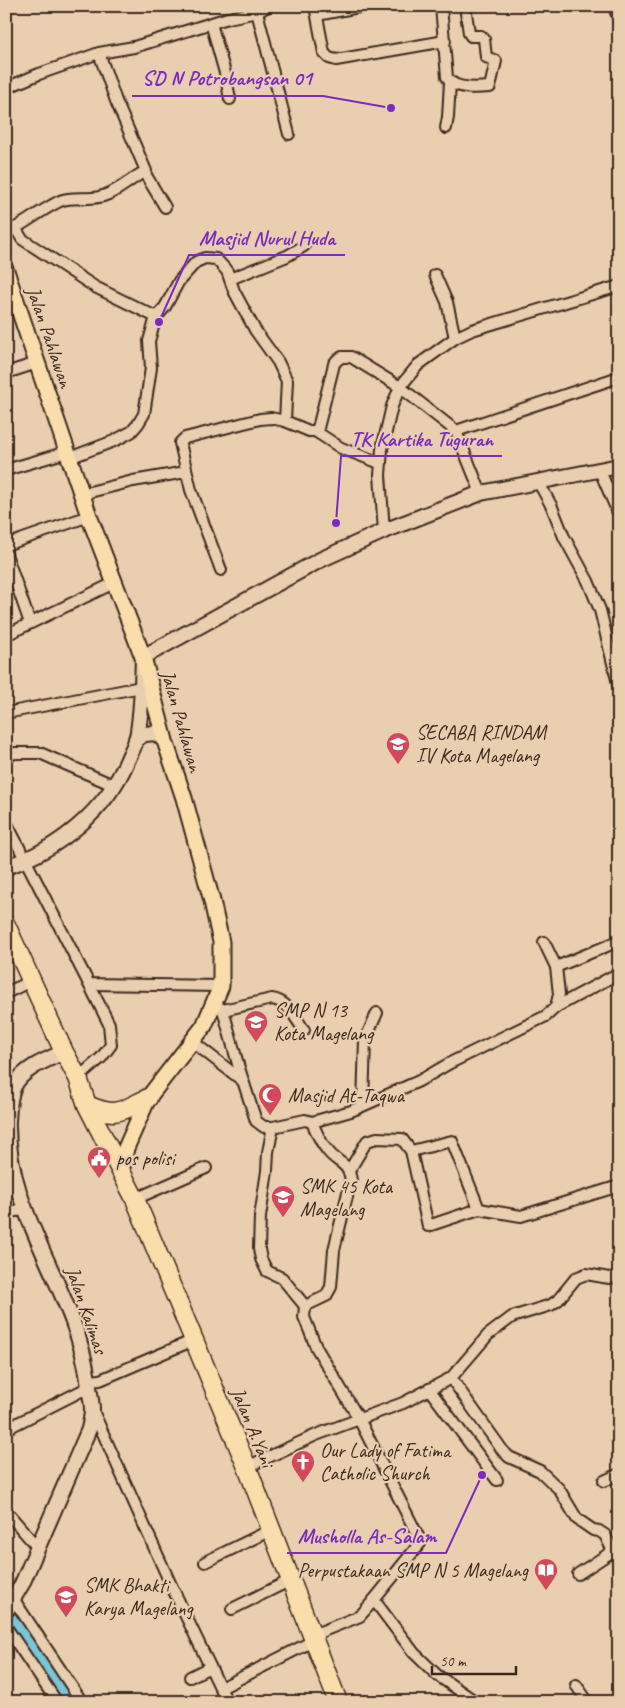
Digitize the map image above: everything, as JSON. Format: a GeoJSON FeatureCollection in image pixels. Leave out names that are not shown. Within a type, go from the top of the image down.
{"type":"FeatureCollection","features":[{"type":"Feature","properties":{"kind":"highway","name":"Jalan A.Yani"},"geometry":{"type":"LineString","coordinates":[[6,925],[64,1052],[78,1078],[87,1105],[134,1198],[247,1467],[338,1702]]}},
{"type":"Feature","properties":{"kind":"highway"},"geometry":{"type":"LineString","coordinates":[[87,1105],[104,1112],[118,1113],[148,1098]]}},
{"type":"Feature","properties":{"kind":"main road","name":"Jalan Pahlawan"},"geometry":{"type":"LineString","coordinates":[[6,270],[89,516],[143,657],[165,741],[184,798],[216,915],[221,942],[219,1006],[148,1098],[126,1148],[121,1172]]}},
{"type":"Feature","properties":{"kind":"street"},"geometry":{"type":"LineString","coordinates":[[6,88],[99,53],[134,47],[228,18],[257,12],[268,6]]}},
{"type":"Feature","properties":{"kind":"street"},"geometry":{"type":"LineString","coordinates":[[364,6],[316,11],[324,53],[329,58],[336,60],[445,41]]}},
{"type":"Feature","properties":{"kind":"street"},"geometry":{"type":"LineString","coordinates":[[440,6],[445,41],[447,77],[456,86],[489,88],[492,86],[496,61],[486,57],[484,39],[481,36],[471,36],[469,33],[465,6]]}},
{"type":"Feature","properties":{"kind":"street"},"geometry":{"type":"LineString","coordinates":[[616,6],[619,15]]}},
{"type":"Feature","properties":{"kind":"street"},"geometry":{"type":"LineString","coordinates":[[257,12],[289,134]]}},
{"type":"Feature","properties":{"kind":"street"},"geometry":{"type":"LineString","coordinates":[[211,23],[225,72],[230,99]]}},
{"type":"Feature","properties":{"kind":"street"},"geometry":{"type":"LineString","coordinates":[[99,53],[116,101],[146,171],[144,172],[165,207]]}},
{"type":"Feature","properties":{"kind":"street"},"geometry":{"type":"LineString","coordinates":[[446,128],[450,82]]}},
{"type":"Feature","properties":{"kind":"street"},"geometry":{"type":"LineString","coordinates":[[144,172],[98,198],[63,200],[42,210],[11,231],[95,287],[156,317]]}},
{"type":"Feature","properties":{"kind":"street"},"geometry":{"type":"LineString","coordinates":[[230,279],[286,256],[304,246]]}},
{"type":"Feature","properties":{"kind":"street"},"geometry":{"type":"LineString","coordinates":[[6,470],[68,455],[114,441],[130,432],[138,424],[144,414],[151,368],[149,341],[156,317],[165,307],[179,281],[196,262],[204,258],[216,259],[227,271],[234,291],[255,330],[278,362],[287,381],[284,421]]}},
{"type":"Feature","properties":{"kind":"street"},"geometry":{"type":"LineString","coordinates":[[435,275],[447,302],[455,338]]}},
{"type":"Feature","properties":{"kind":"street"},"geometry":{"type":"LineString","coordinates":[[384,531],[380,463],[382,449],[392,406],[400,386],[418,365],[455,338],[472,330],[619,286]]}},
{"type":"Feature","properties":{"kind":"street"},"geometry":{"type":"LineString","coordinates":[[315,431],[318,428],[328,392],[332,368],[337,360],[347,356],[352,357],[400,386],[456,431],[481,493]]}},
{"type":"Feature","properties":{"kind":"street"},"geometry":{"type":"LineString","coordinates":[[6,373],[37,363]]}},
{"type":"Feature","properties":{"kind":"street"},"geometry":{"type":"LineString","coordinates":[[456,431],[619,377]]}},
{"type":"Feature","properties":{"kind":"street"},"geometry":{"type":"LineString","coordinates":[[221,570],[190,490],[180,443],[185,438],[260,419],[271,418],[309,431],[315,431],[341,448],[380,463]]}},
{"type":"Feature","properties":{"kind":"street"},"geometry":{"type":"LineString","coordinates":[[6,867],[26,860],[77,828],[102,802],[124,770],[136,739],[143,657],[320,560],[384,531],[481,493],[619,466]]}},
{"type":"Feature","properties":{"kind":"street"},"geometry":{"type":"LineString","coordinates":[[600,471],[619,515]]}},
{"type":"Feature","properties":{"kind":"street"},"geometry":{"type":"LineString","coordinates":[[82,494],[133,481],[186,472]]}},
{"type":"Feature","properties":{"kind":"street"},"geometry":{"type":"LineString","coordinates":[[539,483],[552,507],[564,537],[588,581],[600,610],[619,688]]}},
{"type":"Feature","properties":{"kind":"street"},"geometry":{"type":"LineString","coordinates":[[6,545],[89,516]]}},
{"type":"Feature","properties":{"kind":"street"},"geometry":{"type":"LineString","coordinates":[[6,554],[30,623]]}},
{"type":"Feature","properties":{"kind":"street"},"geometry":{"type":"LineString","coordinates":[[6,635],[114,583]]}},
{"type":"Feature","properties":{"kind":"street"},"geometry":{"type":"LineString","coordinates":[[6,713],[141,687]]}},
{"type":"Feature","properties":{"kind":"street"},"geometry":{"type":"LineString","coordinates":[[136,739],[145,734],[156,734],[165,741]]}},
{"type":"Feature","properties":{"kind":"street"},"geometry":{"type":"LineString","coordinates":[[6,756],[16,753],[40,753],[113,785]]}},
{"type":"Feature","properties":{"kind":"street"},"geometry":{"type":"LineString","coordinates":[[6,822],[109,1024],[111,1045],[101,1058],[78,1078]]}},
{"type":"Feature","properties":{"kind":"street"},"geometry":{"type":"LineString","coordinates":[[556,967],[619,941]]}},
{"type":"Feature","properties":{"kind":"street"},"geometry":{"type":"LineString","coordinates":[[544,942],[556,967],[559,994],[556,1007]]}},
{"type":"Feature","properties":{"kind":"street"},"geometry":{"type":"LineString","coordinates":[[304,1030],[284,1003],[278,1000],[272,999],[219,1006],[256,1121],[264,1127],[273,1127],[305,1120],[312,1122],[351,1112],[419,1081],[450,1063],[546,1016],[556,1007],[619,973]]}},
{"type":"Feature","properties":{"kind":"street"},"geometry":{"type":"LineString","coordinates":[[6,993],[31,980]]}},
{"type":"Feature","properties":{"kind":"street"},"geometry":{"type":"LineString","coordinates":[[89,984],[221,986]]}},
{"type":"Feature","properties":{"kind":"street"},"geometry":{"type":"LineString","coordinates":[[363,1105],[365,1040],[376,1012]]}},
{"type":"Feature","properties":{"kind":"street"},"geometry":{"type":"LineString","coordinates":[[193,1042],[243,1081]]}},
{"type":"Feature","properties":{"kind":"street","name":"Jalan Kalimas"},"geometry":{"type":"LineString","coordinates":[[10,1601],[38,1548],[89,1429],[92,1410],[86,1366],[77,1334],[26,1210],[17,1184],[8,1142],[9,1100],[14,1086],[25,1073],[64,1052]]}},
{"type":"Feature","properties":{"kind":"street"},"geometry":{"type":"LineString","coordinates":[[306,1306],[326,1296],[331,1287],[334,1250],[351,1180],[346,1166],[327,1150],[312,1122]]}},
{"type":"Feature","properties":{"kind":"street"},"geometry":{"type":"LineString","coordinates":[[273,1127],[260,1217],[260,1259],[267,1271],[282,1278],[306,1306]]}},
{"type":"Feature","properties":{"kind":"street"},"geometry":{"type":"LineString","coordinates":[[349,1171],[368,1141],[377,1138],[402,1139],[411,1151],[428,1226],[479,1209],[521,1216],[619,1186]]}},
{"type":"Feature","properties":{"kind":"street"},"geometry":{"type":"LineString","coordinates":[[411,1151],[452,1141],[479,1209]]}},
{"type":"Feature","properties":{"kind":"street"},"geometry":{"type":"LineString","coordinates":[[134,1198],[206,1168]]}},
{"type":"Feature","properties":{"kind":"street"},"geometry":{"type":"LineString","coordinates":[[6,1212],[26,1210]]}},
{"type":"Feature","properties":{"kind":"street"},"geometry":{"type":"LineString","coordinates":[[247,1467],[316,1435],[403,1403],[451,1378],[488,1335],[512,1317],[552,1305],[576,1278],[586,1274],[609,1278],[619,1277]]}},
{"type":"Feature","properties":{"kind":"street"},"geometry":{"type":"LineString","coordinates":[[225,1686],[314,1638],[360,1616],[421,1542],[359,1419],[316,1347],[304,1317],[306,1306]]}},
{"type":"Feature","properties":{"kind":"street"},"geometry":{"type":"LineString","coordinates":[[6,1429],[88,1384],[194,1340]]}},
{"type":"Feature","properties":{"kind":"street"},"geometry":{"type":"LineString","coordinates":[[451,1378],[504,1451],[509,1456],[540,1471],[559,1489],[577,1519],[592,1530],[599,1531],[605,1535],[616,1555],[578,1574]]}},
{"type":"Feature","properties":{"kind":"street"},"geometry":{"type":"LineString","coordinates":[[429,1389],[497,1480]]}},
{"type":"Feature","properties":{"kind":"street"},"geometry":{"type":"LineString","coordinates":[[92,1410],[210,1667],[225,1686],[228,1702]]}},
{"type":"Feature","properties":{"kind":"street"},"geometry":{"type":"LineString","coordinates":[[604,1481],[619,1474]]}},
{"type":"Feature","properties":{"kind":"street"},"geometry":{"type":"LineString","coordinates":[[6,1511],[38,1548]]}},
{"type":"Feature","properties":{"kind":"street"},"geometry":{"type":"LineString","coordinates":[[206,1562],[272,1530]]}},
{"type":"Feature","properties":{"kind":"street"},"geometry":{"type":"LineString","coordinates":[[232,1609],[291,1580]]}},
{"type":"Feature","properties":{"kind":"street"},"geometry":{"type":"LineString","coordinates":[[374,1600],[414,1653],[437,1675],[476,1702]]}},
{"type":"Feature","properties":{"kind":"street"},"geometry":{"type":"LineString","coordinates":[[10,1601],[82,1702]]}},
{"type":"Feature","properties":{"kind":"street"},"geometry":{"type":"LineString","coordinates":[[6,1627],[57,1702]]}},
{"type":"Feature","properties":{"kind":"street"},"geometry":{"type":"LineString","coordinates":[[190,1678],[210,1667]]}},
{"type":"Feature","properties":{"kind":"street"},"geometry":{"type":"LineString","coordinates":[[576,1685],[588,1702]]}},
{"type":"Feature","properties":{"kind":"waterway"},"geometry":{"type":"LineString","coordinates":[[6,1612],[71,1702]]}},
{"type":"Feature","properties":{"kind":"place","name":"SD N Potrobangsan 01"},"geometry":{"type":"Point","coordinates":[391,108]}},
{"type":"Feature","properties":{"kind":"place","name":"Masjid Nurul Huda"},"geometry":{"type":"Point","coordinates":[159,322]}},
{"type":"Feature","properties":{"kind":"place","name":"TK Kartika Tuguran"},"geometry":{"type":"Point","coordinates":[336,523]}},
{"type":"Feature","properties":{"kind":"place","name":"SECABA RINDAM IV Kota Magelang"},"geometry":{"type":"Point","coordinates":[398,765]}},
{"type":"Feature","properties":{"kind":"place","name":"SMP N 13 Kota Magelang"},"geometry":{"type":"Point","coordinates":[256,1043]}},
{"type":"Feature","properties":{"kind":"place","name":"Masjid At-Taqwa"},"geometry":{"type":"Point","coordinates":[270,1116]}},
{"type":"Feature","properties":{"kind":"place","name":"pos polisi"},"geometry":{"type":"Point","coordinates":[99,1179]}},
{"type":"Feature","properties":{"kind":"place","name":"SMK 45 Kota Magelang"},"geometry":{"type":"Point","coordinates":[283,1218]}},
{"type":"Feature","properties":{"kind":"place","name":"Musholla As-Salam"},"geometry":{"type":"Point","coordinates":[482,1475]}},
{"type":"Feature","properties":{"kind":"place","name":"Our Lady of Fatima Catholic Shurch"},"geometry":{"type":"Point","coordinates":[303,1483]}},
{"type":"Feature","properties":{"kind":"place","name":"Perpustakaan SMP N 5 Magelang"},"geometry":{"type":"Point","coordinates":[546,1591]}},
{"type":"Feature","properties":{"kind":"place","name":"SMK Bhakti Karya Magelang"},"geometry":{"type":"Point","coordinates":[66,1618]}}]}
